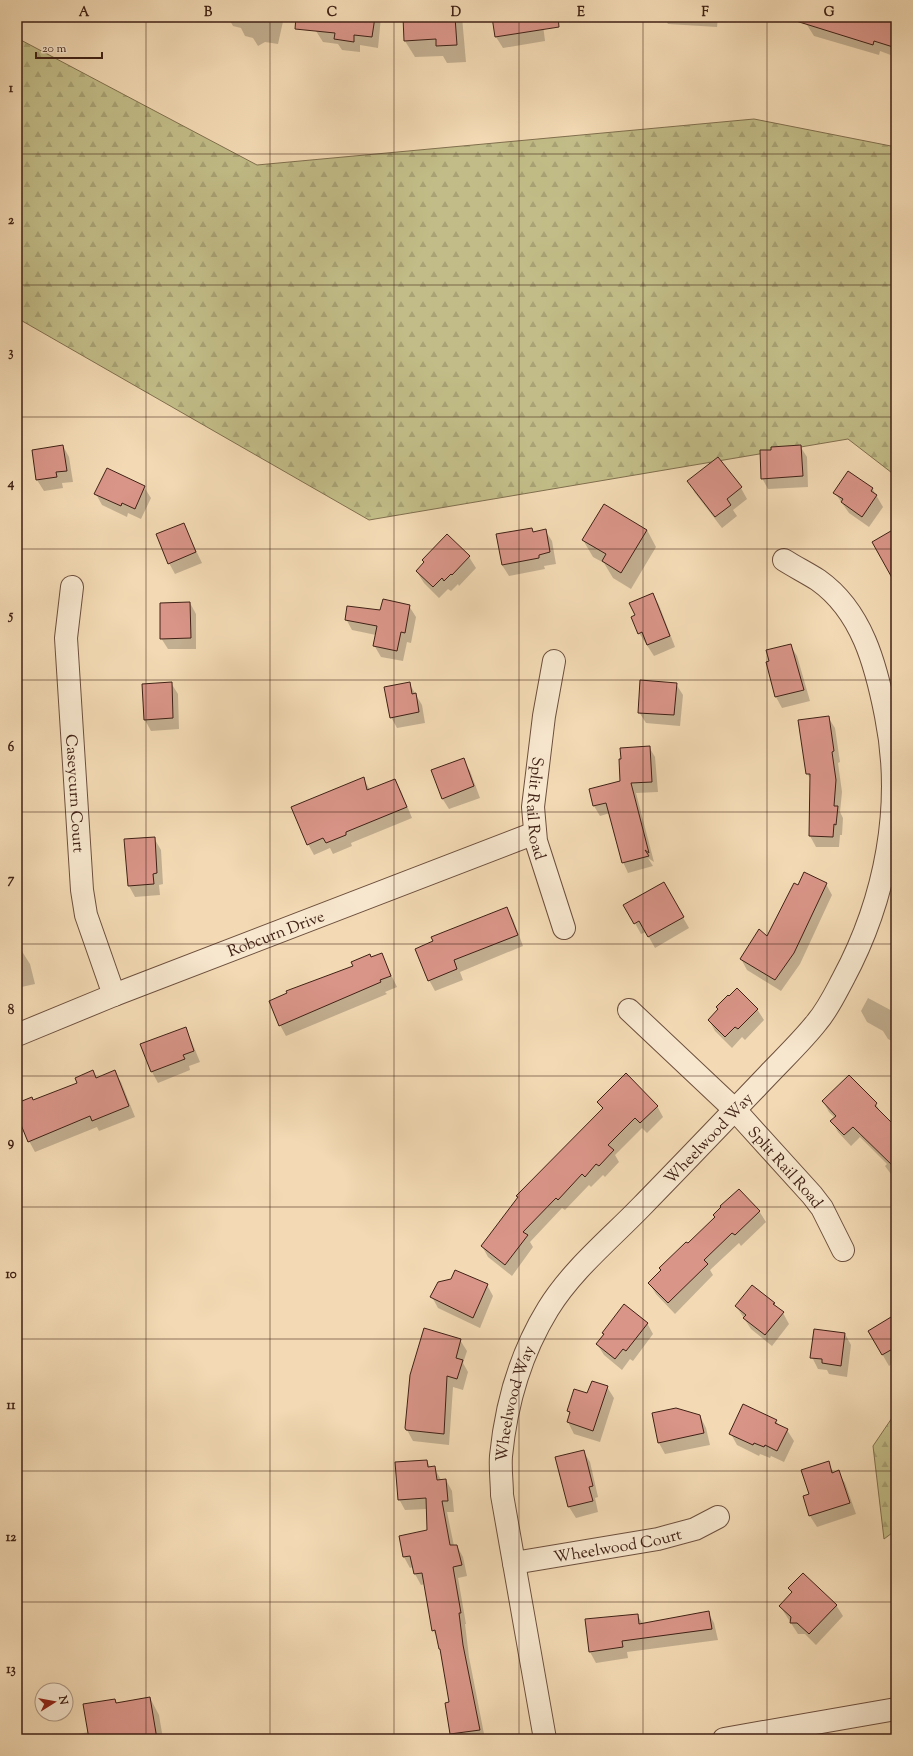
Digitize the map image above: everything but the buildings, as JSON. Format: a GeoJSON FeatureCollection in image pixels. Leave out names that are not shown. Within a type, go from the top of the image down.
{"type":"FeatureCollection","features":[{"type":"Feature","properties":{"kind":"street","name":"Wheelwood Way"},"geometry":{"type":"LineString","coordinates":[[545,1739],[502,1495],[501,1459],[507,1416],[517,1376],[529,1344],[548,1308],[582,1266],[735,1110],[817,1023],[830,1004],[867,929],[876,898],[889,841],[893,806],[893,774],[890,734],[871,656],[860,630],[849,612],[835,595],[818,581],[784,560]]}},
{"type":"Feature","properties":{"kind":"street","name":"Caseycurn Court"},"geometry":{"type":"LineString","coordinates":[[72,587],[66,638],[82,890],[86,916],[114,995]]}},
{"type":"Feature","properties":{"kind":"street","name":"Split Rail Road"},"geometry":{"type":"LineString","coordinates":[[554,661],[544,716],[533,807],[535,833],[564,928]]}},
{"type":"Feature","properties":{"kind":"street","name":"Robcurn Drive"},"geometry":{"type":"LineString","coordinates":[[17,1035],[114,995],[535,833]]}},
{"type":"Feature","properties":{"kind":"street","name":"Split Rail Road"},"geometry":{"type":"LineString","coordinates":[[629,1010],[735,1110],[822,1208],[844,1250]]}},
{"type":"Feature","properties":{"kind":"street","name":"Wheelwood Court"},"geometry":{"type":"LineString","coordinates":[[514,1562],[658,1539],[696,1528],[718,1517]]}},
{"type":"Feature","properties":{"kind":"street"},"geometry":{"type":"LineString","coordinates":[[724,1739],[896,1709]]}},
{"type":"Feature","properties":{"kind":"green space"},"geometry":{"type":"Polygon","coordinates":[[[17,38],[257,165],[754,119],[896,147],[896,476],[848,439],[369,520],[17,318],[17,38]]]}},
{"type":"Feature","properties":{"kind":"green space"},"geometry":{"type":"Polygon","coordinates":[[[896,1412],[896,1530],[884,1539],[873,1446],[896,1412]]]}}]}
